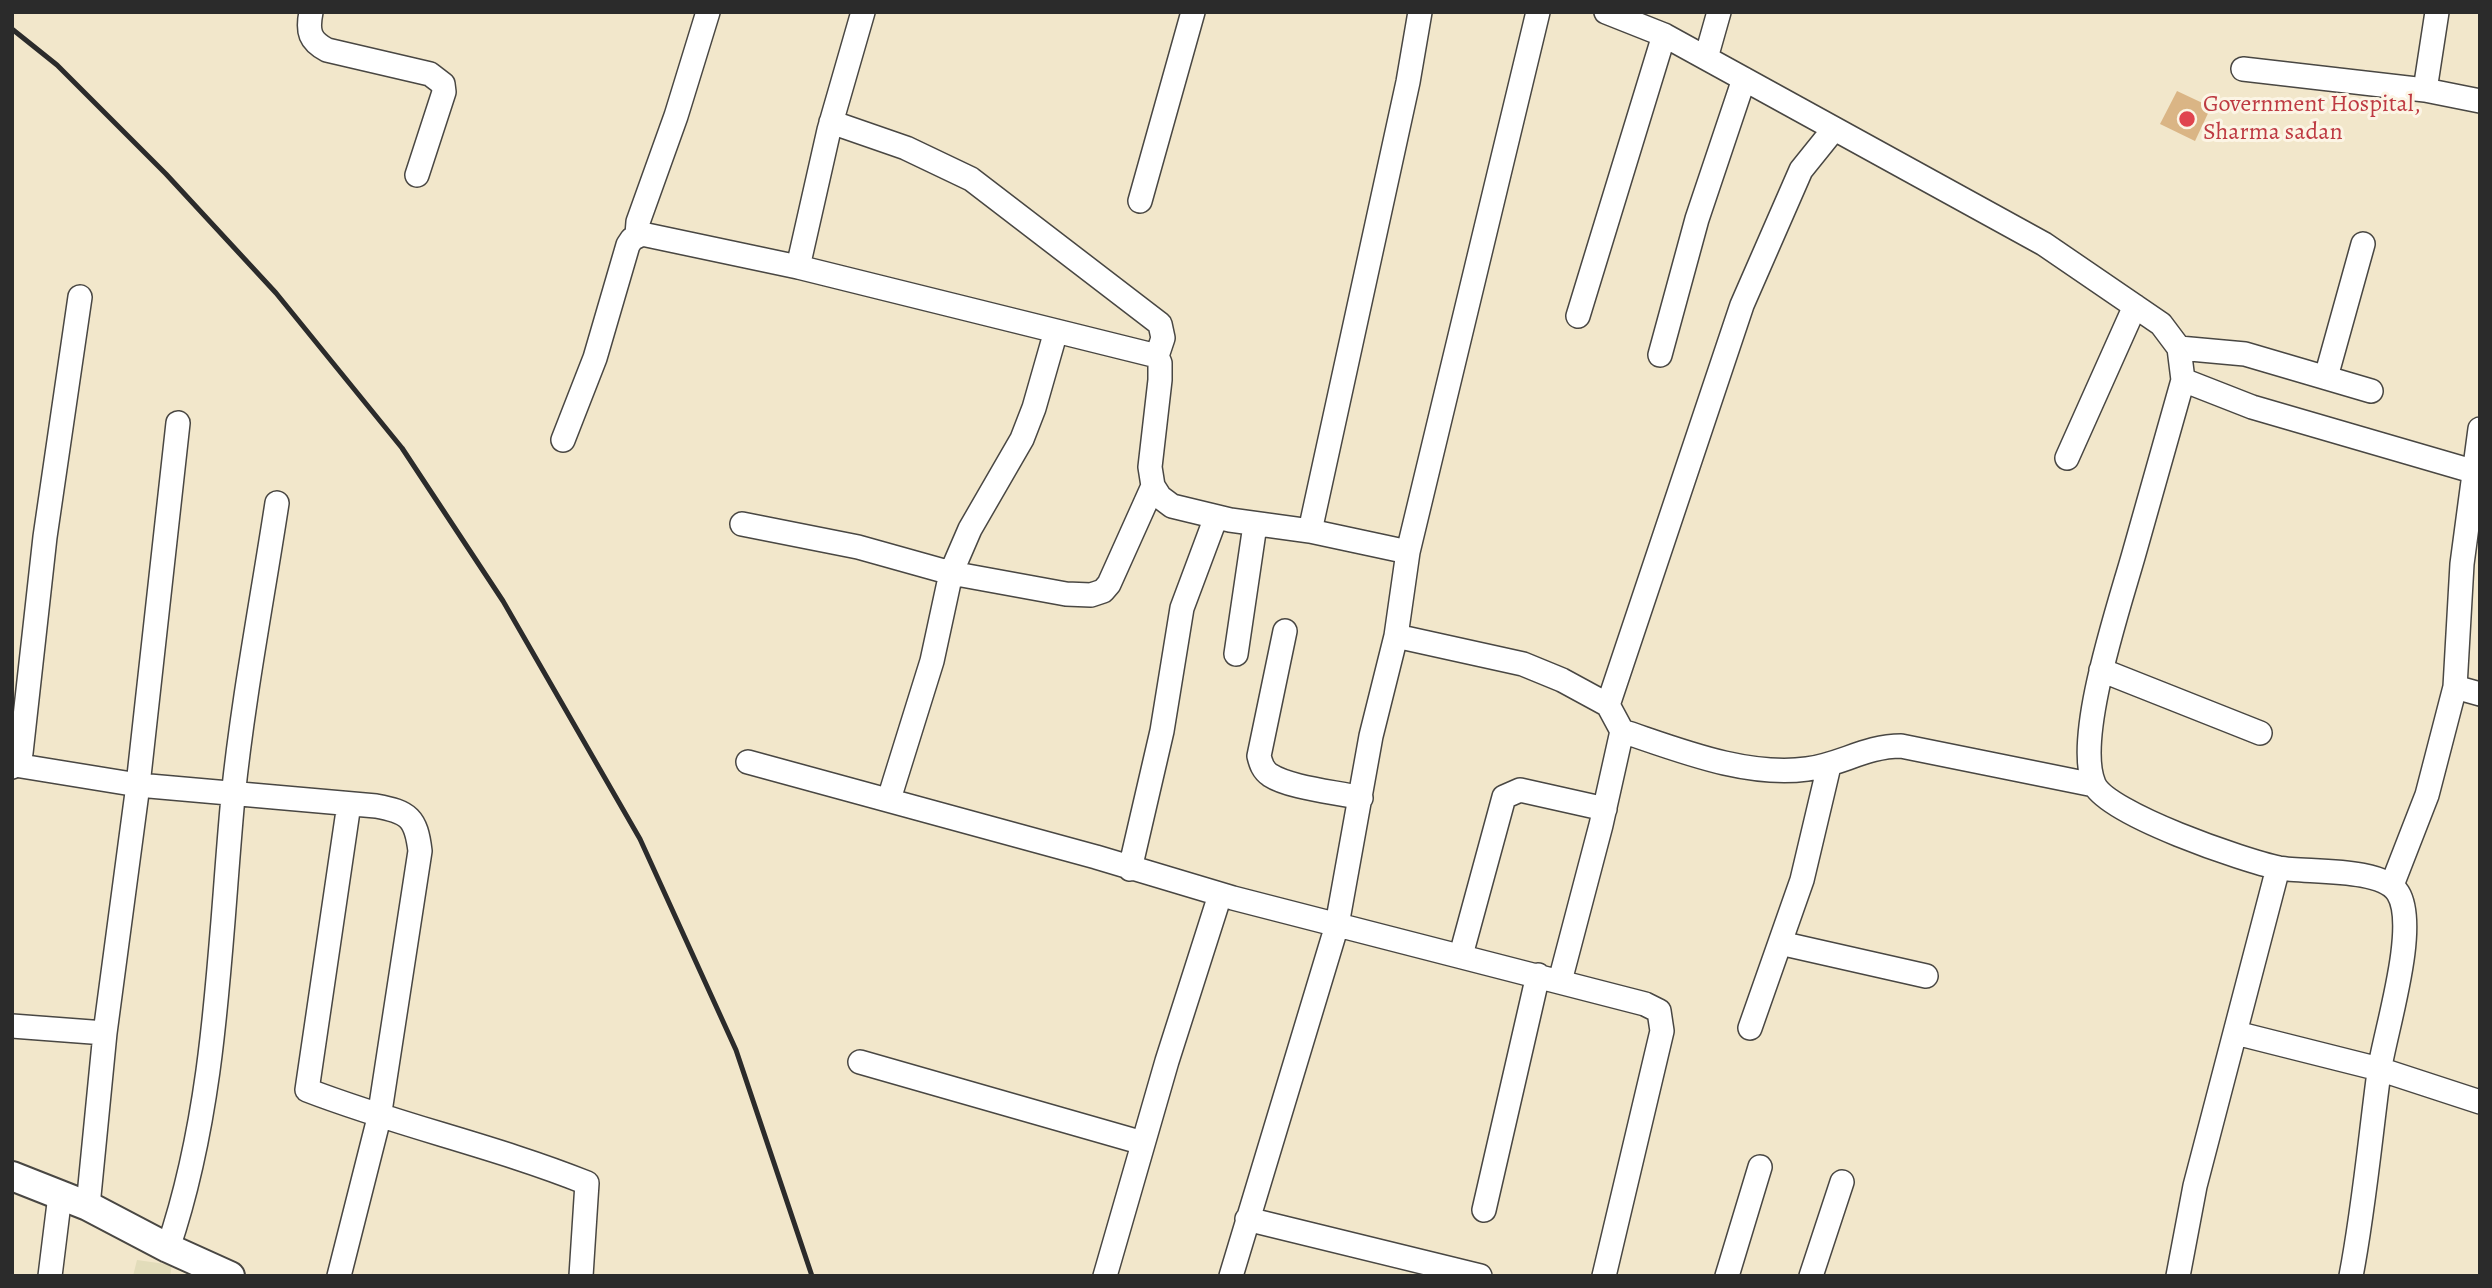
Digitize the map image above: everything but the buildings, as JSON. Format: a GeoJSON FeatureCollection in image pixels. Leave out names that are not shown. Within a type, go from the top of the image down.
{"type":"FeatureCollection","features":[{"type":"Feature","properties":{"kind":"main road"},"geometry":{"type":"LineString","coordinates":[[12,1176],[89,1206],[167,1248],[230,1276]]}},
{"type":"Feature","properties":{"kind":"street"},"geometry":{"type":"LineString","coordinates":[[311,12],[308,33],[321,47],[430,74],[443,84],[444,92],[417,175]]}},
{"type":"Feature","properties":{"kind":"street"},"geometry":{"type":"LineString","coordinates":[[637,236],[638,222],[676,116],[708,12]]}},
{"type":"Feature","properties":{"kind":"street"},"geometry":{"type":"LineString","coordinates":[[798,267],[831,122],[863,12]]}},
{"type":"Feature","properties":{"kind":"street"},"geometry":{"type":"LineString","coordinates":[[1140,201],[1193,12]]}},
{"type":"Feature","properties":{"kind":"street"},"geometry":{"type":"LineString","coordinates":[[1310,531],[1408,82],[1420,12]]}},
{"type":"Feature","properties":{"kind":"street"},"geometry":{"type":"LineString","coordinates":[[1231,1276],[1337,925],[1371,736],[1396,636],[1408,552],[1538,12]]}},
{"type":"Feature","properties":{"kind":"street"},"geometry":{"type":"LineString","coordinates":[[1606,12],[1664,35],[2044,244],[2161,324],[2179,348],[2183,380],[2096,691],[2091,741],[2094,785]]}},
{"type":"Feature","properties":{"kind":"street"},"geometry":{"type":"LineString","coordinates":[[1706,58],[1719,12]]}},
{"type":"Feature","properties":{"kind":"street"},"geometry":{"type":"LineString","coordinates":[[2425,90],[2437,12]]}},
{"type":"Feature","properties":{"kind":"street"},"geometry":{"type":"LineString","coordinates":[[1578,316],[1664,35]]}},
{"type":"Feature","properties":{"kind":"street"},"geometry":{"type":"LineString","coordinates":[[2243,69],[2425,90],[2480,101]]}},
{"type":"Feature","properties":{"kind":"street"},"geometry":{"type":"LineString","coordinates":[[1660,355],[1697,219],[1744,79]]}},
{"type":"Feature","properties":{"kind":"street"},"geometry":{"type":"LineString","coordinates":[[831,122],[906,148],[971,179],[1160,324],[1163,338],[1157,356],[1160,363],[1150,467],[1153,486],[1160,497],[1172,506],[1255,525],[1310,531],[1408,552]]}},
{"type":"Feature","properties":{"kind":"street"},"geometry":{"type":"LineString","coordinates":[[1608,705],[1742,305],[1801,170],[1834,129]]}},
{"type":"Feature","properties":{"kind":"street"},"geometry":{"type":"LineString","coordinates":[[563,440],[595,358],[628,245],[637,236],[648,234],[798,267],[1157,356]]}},
{"type":"Feature","properties":{"kind":"street"},"geometry":{"type":"LineString","coordinates":[[2326,377],[2363,244]]}},
{"type":"Feature","properties":{"kind":"street"},"geometry":{"type":"LineString","coordinates":[[80,297],[45,537],[21,753],[14,766],[138,785],[396,810],[410,818],[418,831],[420,851],[379,1118],[339,1276]]}},
{"type":"Feature","properties":{"kind":"street"},"geometry":{"type":"LineString","coordinates":[[2067,458],[2135,306]]}},
{"type":"Feature","properties":{"kind":"street"},"geometry":{"type":"LineString","coordinates":[[889,799],[932,661],[951,573],[970,529],[1022,439],[1034,408],[1056,331]]}},
{"type":"Feature","properties":{"kind":"street"},"geometry":{"type":"LineString","coordinates":[[2179,348],[2245,354],[2371,391]]}},
{"type":"Feature","properties":{"kind":"street"},"geometry":{"type":"LineString","coordinates":[[2183,380],[2252,407],[2472,471]]}},
{"type":"Feature","properties":{"kind":"street"},"geometry":{"type":"LineString","coordinates":[[89,1206],[105,1033],[138,785],[178,423]]}},
{"type":"Feature","properties":{"kind":"street"},"geometry":{"type":"LineString","coordinates":[[2392,884],[2427,795],[2455,687],[2455,637],[2472,471],[2480,429]]}},
{"type":"Feature","properties":{"kind":"street"},"geometry":{"type":"LineString","coordinates":[[741,524],[858,547],[951,573],[1066,594],[1091,595],[1103,591],[1109,584],[1153,486]]}},
{"type":"Feature","properties":{"kind":"street"},"geometry":{"type":"LineString","coordinates":[[167,1248],[187,1190],[194,1152],[215,1006],[234,794],[277,503]]}},
{"type":"Feature","properties":{"kind":"street"},"geometry":{"type":"LineString","coordinates":[[1130,869],[1162,731],[1182,608],[1216,517]]}},
{"type":"Feature","properties":{"kind":"street"},"geometry":{"type":"LineString","coordinates":[[1236,654],[1255,525]]}},
{"type":"Feature","properties":{"kind":"street"},"geometry":{"type":"LineString","coordinates":[[1285,631],[1259,756],[1262,766],[1270,775],[1284,780],[1361,798]]}},
{"type":"Feature","properties":{"kind":"street"},"geometry":{"type":"LineString","coordinates":[[1396,636],[1523,664],[1562,680],[1608,705],[1622,731],[1605,809],[1549,978],[1484,1210]]}},
{"type":"Feature","properties":{"kind":"street"},"geometry":{"type":"LineString","coordinates":[[2101,670],[2260,733]]}},
{"type":"Feature","properties":{"kind":"street"},"geometry":{"type":"LineString","coordinates":[[2455,687],[2480,694]]}},
{"type":"Feature","properties":{"kind":"street"},"geometry":{"type":"LineString","coordinates":[[1622,731],[1692,754],[1785,771],[1829,766],[1879,746],[1901,746],[2094,785],[2109,801],[2132,814],[2186,837],[2278,868],[2363,876],[2392,884],[2404,904],[2399,980],[2379,1069],[2351,1276]]}},
{"type":"Feature","properties":{"kind":"street"},"geometry":{"type":"LineString","coordinates":[[748,762],[889,799],[1220,895],[1549,978],[1645,1004],[1658,1011],[1662,1031],[1604,1276]]}},
{"type":"Feature","properties":{"kind":"street"},"geometry":{"type":"LineString","coordinates":[[1750,1028],[1810,854],[1829,766]]}},
{"type":"Feature","properties":{"kind":"street"},"geometry":{"type":"LineString","coordinates":[[1461,956],[1504,797],[1520,790],[1605,809]]}},
{"type":"Feature","properties":{"kind":"street"},"geometry":{"type":"LineString","coordinates":[[349,804],[307,1090],[379,1118],[520,1156],[587,1183],[581,1276]]}},
{"type":"Feature","properties":{"kind":"street"},"geometry":{"type":"LineString","coordinates":[[2178,1276],[2195,1186],[2278,868]]}},
{"type":"Feature","properties":{"kind":"street"},"geometry":{"type":"LineString","coordinates":[[1105,1276],[1220,895]]}},
{"type":"Feature","properties":{"kind":"street"},"geometry":{"type":"LineString","coordinates":[[1780,943],[1926,976]]}},
{"type":"Feature","properties":{"kind":"street"},"geometry":{"type":"LineString","coordinates":[[12,1026],[105,1033]]}},
{"type":"Feature","properties":{"kind":"street"},"geometry":{"type":"LineString","coordinates":[[2236,1033],[2379,1069],[2480,1102]]}},
{"type":"Feature","properties":{"kind":"street"},"geometry":{"type":"LineString","coordinates":[[860,1062],[1143,1143]]}},
{"type":"Feature","properties":{"kind":"street"},"geometry":{"type":"LineString","coordinates":[[1727,1276],[1760,1167]]}},
{"type":"Feature","properties":{"kind":"street"},"geometry":{"type":"LineString","coordinates":[[1811,1276],[1842,1182]]}},
{"type":"Feature","properties":{"kind":"street"},"geometry":{"type":"LineString","coordinates":[[50,1276],[60,1195]]}},
{"type":"Feature","properties":{"kind":"street"},"geometry":{"type":"LineString","coordinates":[[1247,1219],[1480,1276]]}},
{"type":"Feature","properties":{"kind":"shaded area"},"geometry":{"type":"Polygon","coordinates":[[[137,1260],[172,1265],[170,1276],[133,1276],[137,1260]]]}},
{"type":"Feature","properties":{"kind":"railway"},"geometry":{"type":"LineString","coordinates":[[12,29],[57,65],[166,174],[276,293],[402,448],[503,601],[640,839],[736,1050],[812,1276]]}},
{"type":"Feature","properties":{"kind":"place","name":"Government Hospital, Sharma sadan"},"geometry":{"type":"Point","coordinates":[2187,119]}}]}
